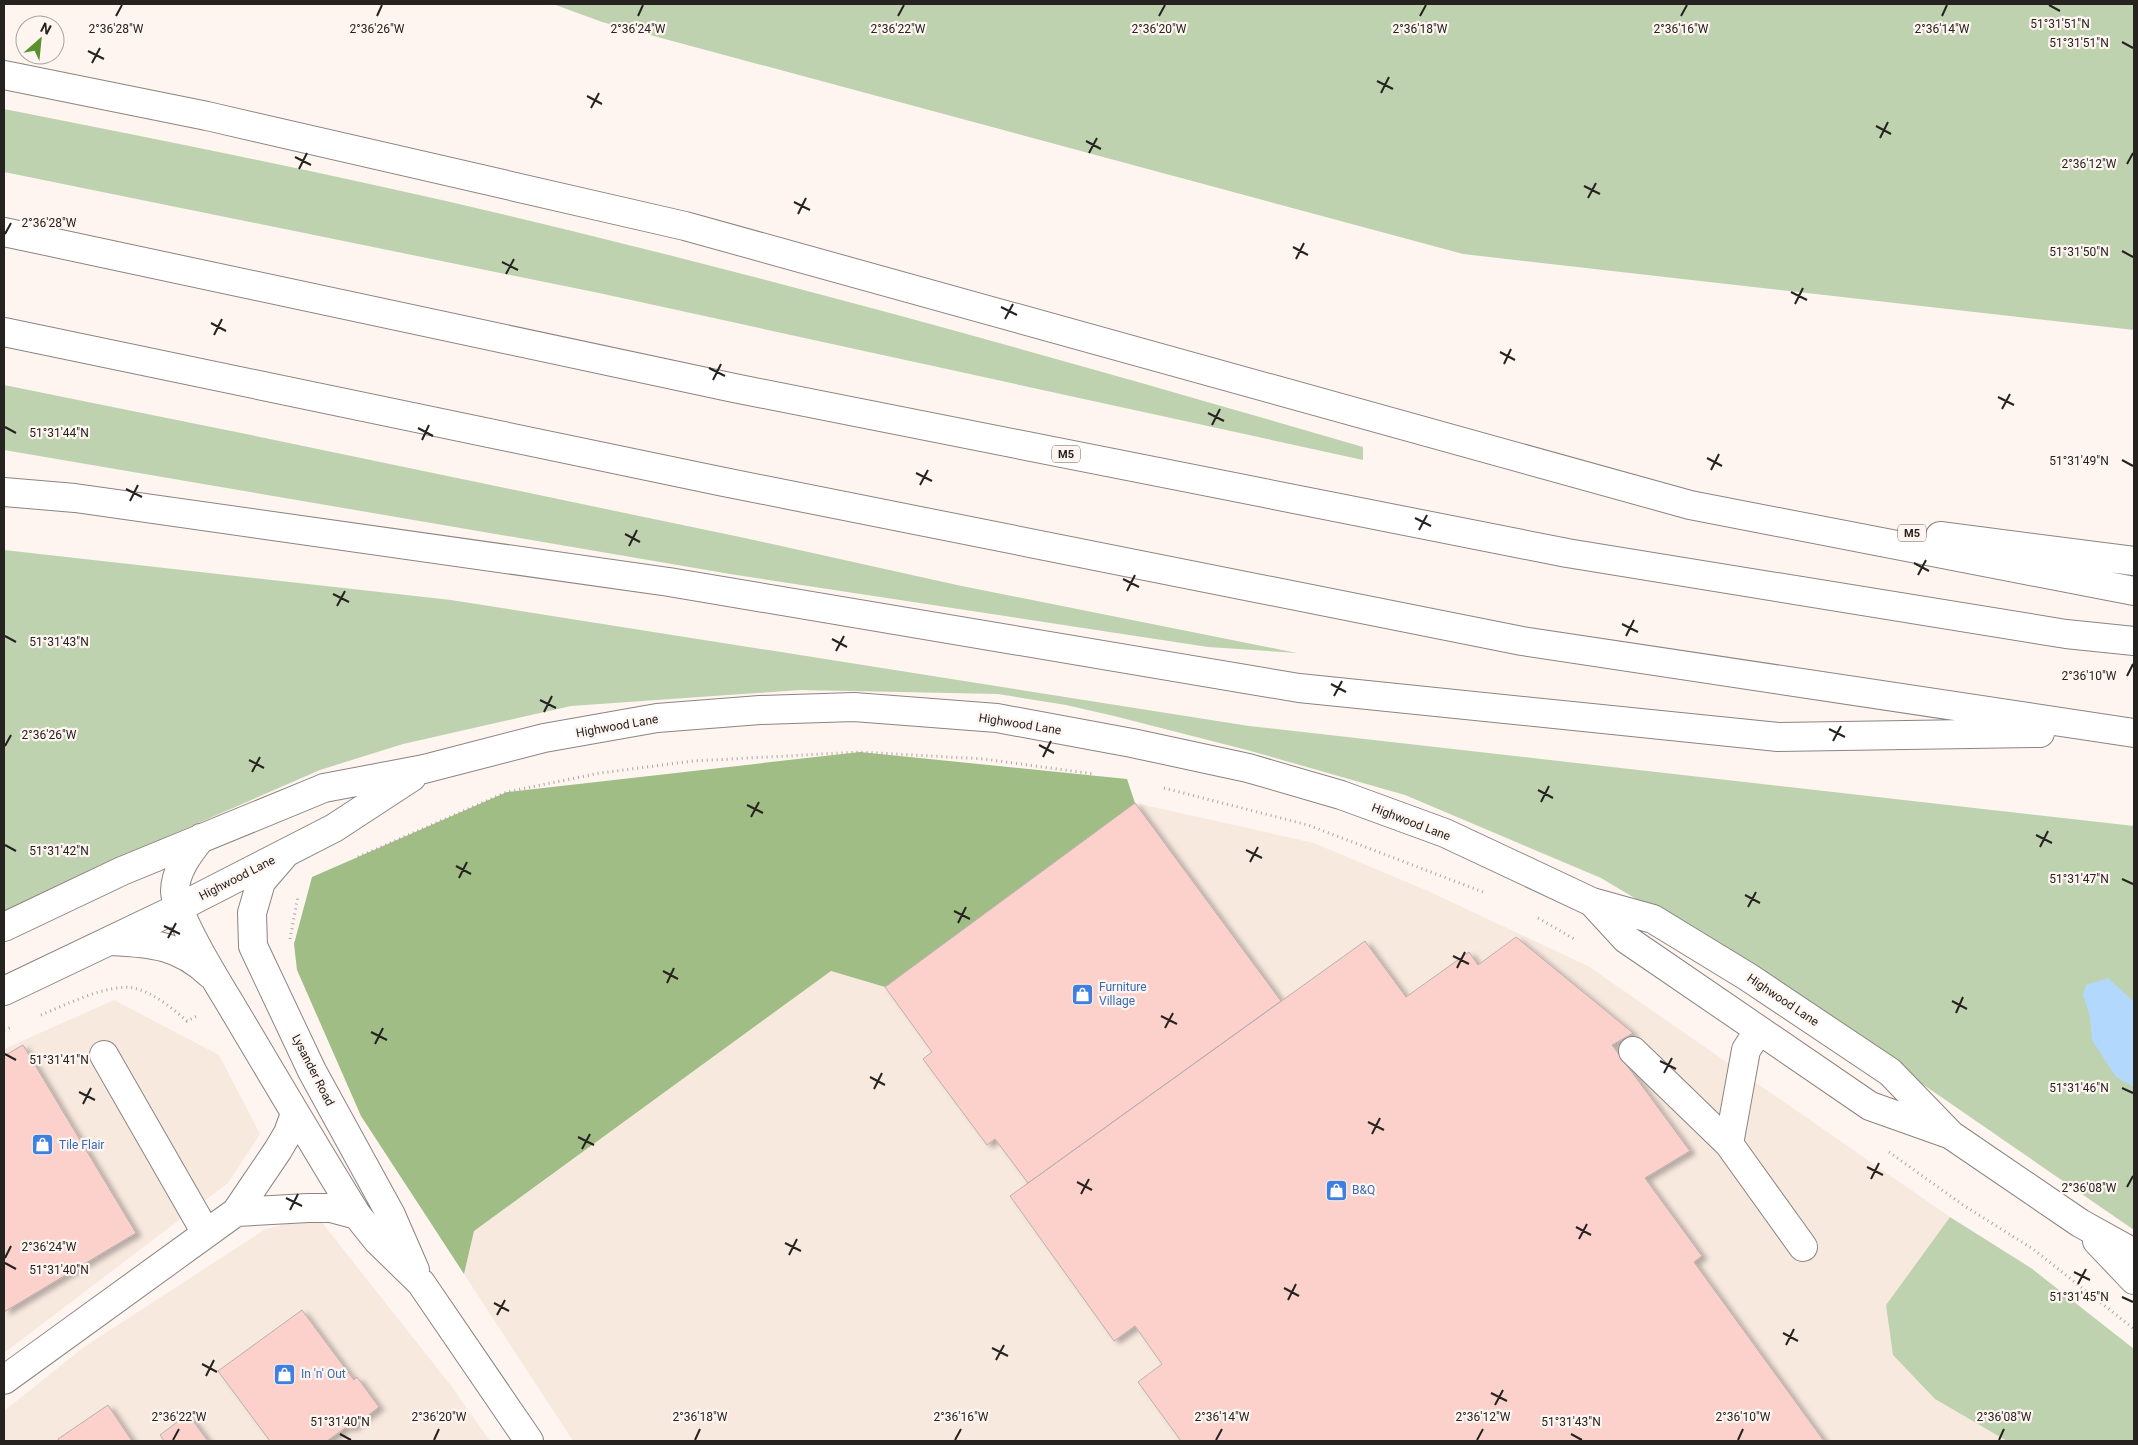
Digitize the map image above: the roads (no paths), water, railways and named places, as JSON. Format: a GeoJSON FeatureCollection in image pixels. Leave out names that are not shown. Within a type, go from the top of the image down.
{"type":"FeatureCollection","features":[{"type":"Feature","properties":{"kind":"main road","name":"M5"},"geometry":{"type":"LineString","coordinates":[[4,75],[208,116],[685,226],[1690,504],[2134,592]]}},
{"type":"Feature","properties":{"kind":"main road","name":"M5"},"geometry":{"type":"LineString","coordinates":[[4,232],[734,388],[1567,553],[2066,634],[2134,641]]}},
{"type":"Feature","properties":{"kind":"main road"},"geometry":{"type":"LineString","coordinates":[[4,332],[734,484],[1522,641],[2127,732]]}},
{"type":"Feature","properties":{"kind":"main road"},"geometry":{"type":"LineString","coordinates":[[4,492],[75,498],[669,582],[1300,688],[1778,737],[2127,732]]}},
{"type":"Feature","properties":{"kind":"main road","name":"M5"},"geometry":{"type":"LineString","coordinates":[[1690,504],[2134,561]]}},
{"type":"Feature","properties":{"kind":"main road","name":"Highwood Lane"},"geometry":{"type":"LineString","coordinates":[[4,926],[122,872],[324,788],[424,769],[544,738],[657,718],[760,710],[854,707],[998,718],[1132,743],[1219,762],[1341,795],[1445,833],[1592,902],[1653,919],[1742,972],[1890,1072],[1951,1135],[2080,1223],[2134,1253]]}},
{"type":"Feature","properties":{"kind":"main road","name":"Highwood Lane"},"geometry":{"type":"LineString","coordinates":[[4,991],[178,908],[285,854],[334,828],[424,769]]}},
{"type":"Feature","properties":{"kind":"main road"},"geometry":{"type":"LineString","coordinates":[[201,838],[188,855],[178,873],[175,891],[178,908],[214,978]]}},
{"type":"Feature","properties":{"kind":"main road","name":"Lysander Road"},"geometry":{"type":"LineString","coordinates":[[285,854],[261,882],[252,914],[253,946],[312,1072],[391,1215],[420,1283],[523,1439]]}},
{"type":"Feature","properties":{"kind":"main road","name":"Highwood Lane"},"geometry":{"type":"LineString","coordinates":[[1592,902],[1626,939],[1870,1106],[1951,1135]]}},
{"type":"Feature","properties":{"kind":"main road","name":"Highwood Lane"},"geometry":{"type":"LineString","coordinates":[[110,941],[143,942],[170,948],[194,959],[214,978]]}},
{"type":"Feature","properties":{"kind":"main road","name":"Lysander Road"},"geometry":{"type":"LineString","coordinates":[[214,978],[357,1215],[377,1240],[420,1283]]}},
{"type":"Feature","properties":{"kind":"main road"},"geometry":{"type":"LineString","coordinates":[[1729,1144],[1746,1050],[1759,1030]]}},
{"type":"Feature","properties":{"kind":"main road"},"geometry":{"type":"LineString","coordinates":[[1633,1051],[1729,1144],[1802,1247]]}},
{"type":"Feature","properties":{"kind":"main road"},"geometry":{"type":"LineString","coordinates":[[104,1055],[206,1233]]}},
{"type":"Feature","properties":{"kind":"main road"},"geometry":{"type":"LineString","coordinates":[[4,1380],[236,1212],[278,1150],[288,1133],[295,1114]]}},
{"type":"Feature","properties":{"kind":"main road"},"geometry":{"type":"LineString","coordinates":[[236,1212],[331,1208],[357,1215]]}},
{"type":"Feature","properties":{"kind":"main road","name":"Highwood Lane"},"geometry":{"type":"LineString","coordinates":[[2080,1223],[2134,1280]]}},
{"type":"Feature","properties":{"kind":"water"},"geometry":{"type":"Polygon","coordinates":[[[2108,978],[2134,1002],[2134,1087],[2116,1077],[2092,1040],[2090,1016],[2083,995],[2086,985],[2108,978]]]}},
{"type":"Feature","properties":{"kind":"place","name":"Furniture Village"},"geometry":{"type":"Point","coordinates":[1083,994]}},
{"type":"Feature","properties":{"kind":"place","name":"Tile Flair"},"geometry":{"type":"Point","coordinates":[43,1145]}},
{"type":"Feature","properties":{"kind":"place","name":"B&Q"},"geometry":{"type":"Point","coordinates":[1336,1190]}},
{"type":"Feature","properties":{"kind":"place","name":"In 'n' Out"},"geometry":{"type":"Point","coordinates":[285,1374]}}]}
